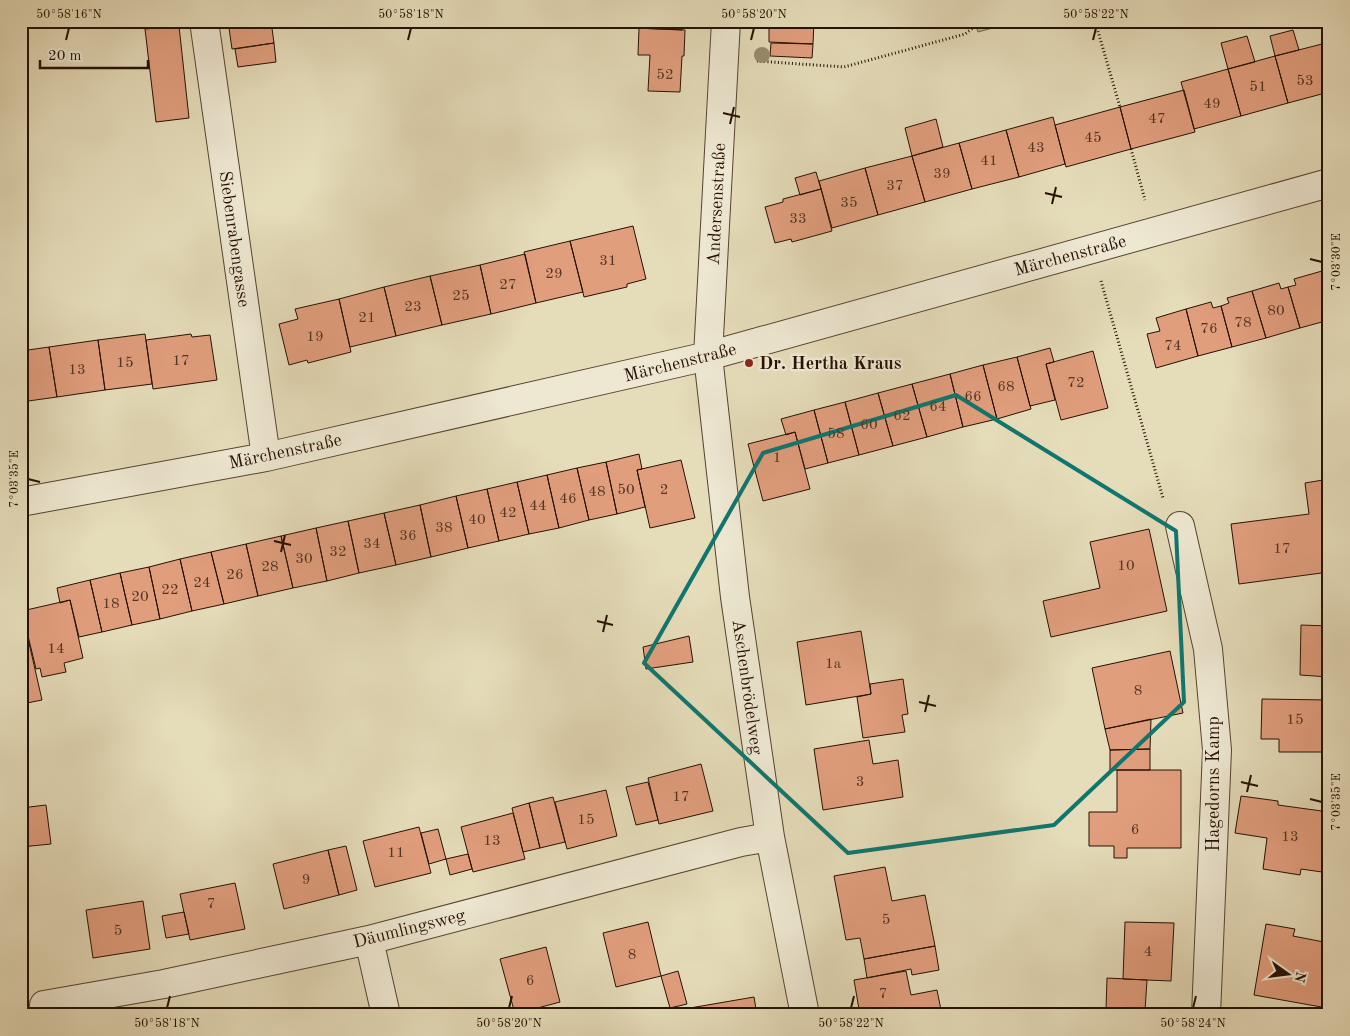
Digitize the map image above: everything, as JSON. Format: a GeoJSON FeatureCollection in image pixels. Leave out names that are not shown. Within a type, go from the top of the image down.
{"type":"FeatureCollection","features":[{"type":"Feature","properties":{"kind":"street","name":"Siebenrabengasse"},"geometry":{"type":"LineString","coordinates":[[204,21],[266,457]]}},
{"type":"Feature","properties":{"kind":"street","name":"Andersenstraße"},"geometry":{"type":"LineString","coordinates":[[708,356],[726,21]]}},
{"type":"Feature","properties":{"kind":"street","name":"Märchenstraße"},"geometry":{"type":"LineString","coordinates":[[21,502],[266,457],[708,356],[1329,184]]}},
{"type":"Feature","properties":{"kind":"street","name":"Aschenbrödelweg"},"geometry":{"type":"LineString","coordinates":[[708,356],[734,597],[770,837],[805,1015]]}},
{"type":"Feature","properties":{"kind":"street","name":"Hagedorns Kamp"},"geometry":{"type":"LineString","coordinates":[[1180,526],[1208,649],[1217,750],[1206,1015]]}},
{"type":"Feature","properties":{"kind":"street","name":"Däumlingsweg"},"geometry":{"type":"LineString","coordinates":[[45,1010],[369,940],[741,842],[770,837]]}},
{"type":"Feature","properties":{"kind":"street"},"geometry":{"type":"LineString","coordinates":[[369,940],[386,1015]]}},
{"type":"Feature","properties":{"kind":"path"},"geometry":{"type":"LineString","coordinates":[[757,61],[844,67],[966,34],[982,21]]}},
{"type":"Feature","properties":{"kind":"path"},"geometry":{"type":"LineString","coordinates":[[1095,21],[1120,107]]}},
{"type":"Feature","properties":{"kind":"path"},"geometry":{"type":"LineString","coordinates":[[1131,149],[1143,195]]}},
{"type":"Feature","properties":{"kind":"path"},"geometry":{"type":"LineString","coordinates":[[1092,249],[1166,508],[1180,526]]}},
{"type":"Feature","properties":{"kind":"highlighted area"},"geometry":{"type":"Polygon","coordinates":[[[956,395],[1176,531],[1184,702],[1054,825],[848,853],[644,663],[763,453],[956,395]]]}},
{"type":"Feature","properties":{"kind":"green space"},"geometry":{"type":"Polygon","coordinates":[[[974,21],[1018,21],[978,32],[974,21]]]}},
{"type":"Feature","properties":{"kind":"building"},"geometry":{"type":"Polygon","coordinates":[[[228,21],[271,21],[274,43],[232,49],[228,21]]]}},
{"type":"Feature","properties":{"kind":"building"},"geometry":{"type":"Polygon","coordinates":[[[634,21],[682,21],[682,30],[633,28],[634,21]]]}},
{"type":"Feature","properties":{"kind":"building"},"geometry":{"type":"Polygon","coordinates":[[[763,21],[814,21],[813,44],[769,42],[769,25],[763,25],[763,21]]]}},
{"type":"Feature","properties":{"kind":"building"},"geometry":{"type":"Polygon","coordinates":[[[179,26],[189,118],[156,122],[145,29],[179,26]]]}},
{"type":"Feature","properties":{"kind":"building"},"geometry":{"type":"Polygon","coordinates":[[[639,28],[685,30],[680,92],[648,91],[650,55],[638,55],[639,28]]]}},
{"type":"Feature","properties":{"kind":"building"},"geometry":{"type":"Polygon","coordinates":[[[1293,30],[1299,50],[1275,56],[1270,36],[1293,30]]]}},
{"type":"Feature","properties":{"kind":"building"},"geometry":{"type":"Polygon","coordinates":[[[1247,36],[1255,62],[1228,69],[1221,43],[1247,36]]]}},
{"type":"Feature","properties":{"kind":"building"},"geometry":{"type":"Polygon","coordinates":[[[1329,42],[1329,68],[1322,44],[1329,42]]]}},
{"type":"Feature","properties":{"kind":"building"},"geometry":{"type":"Polygon","coordinates":[[[274,43],[276,62],[238,67],[235,49],[274,43]]]}},
{"type":"Feature","properties":{"kind":"building"},"geometry":{"type":"Polygon","coordinates":[[[771,43],[813,44],[812,58],[770,56],[771,43]]]}},
{"type":"Feature","properties":{"kind":"building"},"geometry":{"type":"Polygon","coordinates":[[[1322,44],[1329,68],[1329,92],[1288,103],[1275,56],[1322,44]]]}},
{"type":"Feature","properties":{"kind":"building"},"geometry":{"type":"Polygon","coordinates":[[[1275,56],[1288,103],[1241,116],[1228,69],[1275,56]]]}},
{"type":"Feature","properties":{"kind":"building"},"geometry":{"type":"Polygon","coordinates":[[[1228,69],[1241,116],[1194,129],[1181,82],[1228,69]]]}},
{"type":"Feature","properties":{"kind":"building"},"geometry":{"type":"Polygon","coordinates":[[[1184,90],[1195,132],[1131,149],[1120,107],[1184,90]]]}},
{"type":"Feature","properties":{"kind":"building"},"geometry":{"type":"Polygon","coordinates":[[[1120,107],[1131,149],[1066,167],[1055,125],[1120,107]]]}},
{"type":"Feature","properties":{"kind":"building"},"geometry":{"type":"Polygon","coordinates":[[[1053,117],[1065,164],[1019,177],[1006,130],[1053,117]]]}},
{"type":"Feature","properties":{"kind":"building"},"geometry":{"type":"Polygon","coordinates":[[[936,119],[943,147],[912,156],[905,128],[936,119]]]}},
{"type":"Feature","properties":{"kind":"building"},"geometry":{"type":"Polygon","coordinates":[[[1006,130],[1019,177],[972,189],[959,143],[1006,130]]]}},
{"type":"Feature","properties":{"kind":"building"},"geometry":{"type":"Polygon","coordinates":[[[959,143],[972,189],[925,202],[912,156],[959,143]]]}},
{"type":"Feature","properties":{"kind":"building"},"geometry":{"type":"Polygon","coordinates":[[[912,156],[925,202],[878,215],[865,168],[912,156]]]}},
{"type":"Feature","properties":{"kind":"building"},"geometry":{"type":"Polygon","coordinates":[[[865,168],[878,215],[832,228],[819,181],[865,168]]]}},
{"type":"Feature","properties":{"kind":"building"},"geometry":{"type":"Polygon","coordinates":[[[816,172],[821,189],[800,195],[795,178],[816,172]]]}},
{"type":"Feature","properties":{"kind":"building"},"geometry":{"type":"Polygon","coordinates":[[[821,189],[832,231],[792,242],[791,239],[775,243],[765,207],[783,202],[783,199],[821,189]]]}},
{"type":"Feature","properties":{"kind":"building"},"geometry":{"type":"Polygon","coordinates":[[[633,226],[646,279],[627,284],[627,287],[584,297],[570,241],[633,226]]]}},
{"type":"Feature","properties":{"kind":"building"},"geometry":{"type":"Polygon","coordinates":[[[570,241],[583,292],[536,303],[524,252],[570,241]]]}},
{"type":"Feature","properties":{"kind":"building"},"geometry":{"type":"Polygon","coordinates":[[[525,254],[536,303],[491,314],[480,265],[525,254]]]}},
{"type":"Feature","properties":{"kind":"building"},"geometry":{"type":"Polygon","coordinates":[[[480,265],[491,314],[442,325],[430,276],[480,265]]]}},
{"type":"Feature","properties":{"kind":"building"},"geometry":{"type":"Polygon","coordinates":[[[1322,271],[1329,295],[1329,320],[1300,328],[1288,287],[1296,285],[1294,279],[1322,271]]]}},
{"type":"Feature","properties":{"kind":"building"},"geometry":{"type":"Polygon","coordinates":[[[1329,275],[1329,295],[1324,276],[1329,275]]]}},
{"type":"Feature","properties":{"kind":"building"},"geometry":{"type":"Polygon","coordinates":[[[430,276],[442,325],[396,336],[384,287],[430,276]]]}},
{"type":"Feature","properties":{"kind":"building"},"geometry":{"type":"Polygon","coordinates":[[[1279,283],[1281,289],[1288,287],[1300,328],[1266,338],[1252,291],[1279,283]]]}},
{"type":"Feature","properties":{"kind":"building"},"geometry":{"type":"Polygon","coordinates":[[[384,287],[396,336],[350,347],[339,299],[384,287]]]}},
{"type":"Feature","properties":{"kind":"building"},"geometry":{"type":"Polygon","coordinates":[[[1252,291],[1266,338],[1232,347],[1221,306],[1229,303],[1227,298],[1252,291]]]}},
{"type":"Feature","properties":{"kind":"building"},"geometry":{"type":"Polygon","coordinates":[[[339,299],[351,352],[308,363],[307,360],[289,365],[279,324],[298,319],[295,309],[339,299]]]}},
{"type":"Feature","properties":{"kind":"building"},"geometry":{"type":"Polygon","coordinates":[[[1211,302],[1213,308],[1221,306],[1232,347],[1198,356],[1186,309],[1211,302]]]}},
{"type":"Feature","properties":{"kind":"building"},"geometry":{"type":"Polygon","coordinates":[[[1186,309],[1198,356],[1156,368],[1147,334],[1160,331],[1156,318],[1186,309]]]}},
{"type":"Feature","properties":{"kind":"building"},"geometry":{"type":"Polygon","coordinates":[[[145,334],[152,384],[105,390],[98,340],[145,334]]]}},
{"type":"Feature","properties":{"kind":"building"},"geometry":{"type":"Polygon","coordinates":[[[191,334],[192,337],[210,335],[217,380],[153,389],[146,340],[191,334]]]}},
{"type":"Feature","properties":{"kind":"building"},"geometry":{"type":"Polygon","coordinates":[[[98,340],[105,390],[57,397],[49,347],[98,340]]]}},
{"type":"Feature","properties":{"kind":"building"},"geometry":{"type":"Polygon","coordinates":[[[49,347],[57,397],[21,402],[21,351],[49,347]]]}},
{"type":"Feature","properties":{"kind":"building"},"geometry":{"type":"Polygon","coordinates":[[[1050,348],[1054,362],[1046,364],[1055,400],[1030,406],[1017,357],[1050,348]]]}},
{"type":"Feature","properties":{"kind":"building"},"geometry":{"type":"Polygon","coordinates":[[[1093,351],[1108,408],[1061,420],[1046,364],[1093,351]]]}},
{"type":"Feature","properties":{"kind":"building"},"geometry":{"type":"Polygon","coordinates":[[[1017,357],[1031,409],[997,419],[983,365],[1017,357]]]}},
{"type":"Feature","properties":{"kind":"building"},"geometry":{"type":"Polygon","coordinates":[[[983,365],[997,419],[963,427],[950,374],[983,365]]]}},
{"type":"Feature","properties":{"kind":"building"},"geometry":{"type":"Polygon","coordinates":[[[950,374],[963,427],[927,437],[912,384],[950,374]]]}},
{"type":"Feature","properties":{"kind":"building"},"geometry":{"type":"Polygon","coordinates":[[[912,384],[927,437],[893,446],[878,393],[912,384]]]}},
{"type":"Feature","properties":{"kind":"building"},"geometry":{"type":"Polygon","coordinates":[[[878,393],[893,446],[859,455],[845,402],[878,393]]]}},
{"type":"Feature","properties":{"kind":"building"},"geometry":{"type":"Polygon","coordinates":[[[845,402],[859,455],[828,463],[814,410],[845,402]]]}},
{"type":"Feature","properties":{"kind":"building"},"geometry":{"type":"Polygon","coordinates":[[[814,410],[828,463],[805,469],[795,432],[786,435],[781,419],[814,410]]]}},
{"type":"Feature","properties":{"kind":"building"},"geometry":{"type":"Polygon","coordinates":[[[795,432],[810,489],[763,501],[748,444],[795,432]]]}},
{"type":"Feature","properties":{"kind":"building"},"geometry":{"type":"Polygon","coordinates":[[[639,454],[642,469],[637,470],[645,507],[617,514],[606,462],[639,454]]]}},
{"type":"Feature","properties":{"kind":"building"},"geometry":{"type":"Polygon","coordinates":[[[681,460],[695,518],[650,528],[637,470],[681,460]]]}},
{"type":"Feature","properties":{"kind":"building"},"geometry":{"type":"Polygon","coordinates":[[[606,462],[617,514],[589,520],[577,468],[606,462]]]}},
{"type":"Feature","properties":{"kind":"building"},"geometry":{"type":"Polygon","coordinates":[[[577,468],[589,520],[559,528],[547,475],[577,468]]]}},
{"type":"Feature","properties":{"kind":"building"},"geometry":{"type":"Polygon","coordinates":[[[547,475],[559,528],[529,534],[517,482],[547,475]]]}},
{"type":"Feature","properties":{"kind":"building"},"geometry":{"type":"Polygon","coordinates":[[[1329,479],[1329,572],[1239,584],[1231,524],[1309,514],[1305,483],[1329,479]]]}},
{"type":"Feature","properties":{"kind":"building"},"geometry":{"type":"Polygon","coordinates":[[[517,482],[529,534],[499,541],[487,489],[517,482]]]}},
{"type":"Feature","properties":{"kind":"building"},"geometry":{"type":"Polygon","coordinates":[[[487,489],[499,541],[468,548],[456,496],[487,489]]]}},
{"type":"Feature","properties":{"kind":"building"},"geometry":{"type":"Polygon","coordinates":[[[456,496],[468,548],[431,557],[420,505],[456,496]]]}},
{"type":"Feature","properties":{"kind":"building"},"geometry":{"type":"Polygon","coordinates":[[[420,505],[431,557],[396,565],[384,513],[420,505]]]}},
{"type":"Feature","properties":{"kind":"building"},"geometry":{"type":"Polygon","coordinates":[[[384,513],[396,565],[359,573],[348,521],[384,513]]]}},
{"type":"Feature","properties":{"kind":"building"},"geometry":{"type":"Polygon","coordinates":[[[348,521],[359,573],[327,581],[316,528],[348,521]]]}},
{"type":"Feature","properties":{"kind":"building"},"geometry":{"type":"Polygon","coordinates":[[[316,528],[327,581],[293,588],[281,536],[316,528]]]}},
{"type":"Feature","properties":{"kind":"building"},"geometry":{"type":"Polygon","coordinates":[[[1149,529],[1167,611],[1051,637],[1043,601],[1100,588],[1090,542],[1149,529]]]}},
{"type":"Feature","properties":{"kind":"building"},"geometry":{"type":"Polygon","coordinates":[[[281,536],[293,588],[258,596],[246,544],[281,536]]]}},
{"type":"Feature","properties":{"kind":"building"},"geometry":{"type":"Polygon","coordinates":[[[246,544],[258,596],[224,604],[211,552],[246,544]]]}},
{"type":"Feature","properties":{"kind":"building"},"geometry":{"type":"Polygon","coordinates":[[[211,552],[224,604],[192,611],[180,559],[211,552]]]}},
{"type":"Feature","properties":{"kind":"building"},"geometry":{"type":"Polygon","coordinates":[[[180,559],[192,611],[160,619],[149,567],[180,559]]]}},
{"type":"Feature","properties":{"kind":"building"},"geometry":{"type":"Polygon","coordinates":[[[149,567],[160,619],[132,625],[120,573],[149,567]]]}},
{"type":"Feature","properties":{"kind":"building"},"geometry":{"type":"Polygon","coordinates":[[[120,573],[132,625],[102,632],[90,580],[120,573]]]}},
{"type":"Feature","properties":{"kind":"building"},"geometry":{"type":"Polygon","coordinates":[[[90,580],[102,632],[79,637],[70,600],[60,603],[57,588],[90,580]]]}},
{"type":"Feature","properties":{"kind":"building"},"geometry":{"type":"Polygon","coordinates":[[[70,600],[83,658],[64,663],[66,672],[42,677],[40,668],[36,669],[22,611],[70,600]]]}},
{"type":"Feature","properties":{"kind":"building"},"geometry":{"type":"Polygon","coordinates":[[[1301,625],[1329,626],[1329,677],[1300,675],[1301,625]]]}},
{"type":"Feature","properties":{"kind":"building"},"geometry":{"type":"Polygon","coordinates":[[[861,631],[871,694],[806,705],[797,642],[861,631]]]}},
{"type":"Feature","properties":{"kind":"building"},"geometry":{"type":"Polygon","coordinates":[[[27,634],[42,700],[22,704],[21,635],[27,634]]]}},
{"type":"Feature","properties":{"kind":"building"},"geometry":{"type":"Polygon","coordinates":[[[689,636],[693,662],[646,669],[643,647],[689,636]]]}},
{"type":"Feature","properties":{"kind":"building"},"geometry":{"type":"Polygon","coordinates":[[[1170,651],[1183,713],[1105,729],[1092,668],[1170,651]]]}},
{"type":"Feature","properties":{"kind":"building"},"geometry":{"type":"Polygon","coordinates":[[[903,679],[908,714],[902,715],[905,732],[863,738],[857,697],[871,694],[870,684],[903,679]]]}},
{"type":"Feature","properties":{"kind":"building"},"geometry":{"type":"Polygon","coordinates":[[[1262,699],[1329,700],[1329,752],[1279,752],[1279,739],[1261,739],[1262,699]]]}},
{"type":"Feature","properties":{"kind":"building"},"geometry":{"type":"Polygon","coordinates":[[[1151,719],[1150,749],[1110,750],[1105,729],[1151,719]]]}},
{"type":"Feature","properties":{"kind":"building"},"geometry":{"type":"Polygon","coordinates":[[[869,740],[873,764],[898,760],[903,797],[823,810],[814,749],[869,740]]]}},
{"type":"Feature","properties":{"kind":"building"},"geometry":{"type":"Polygon","coordinates":[[[1150,749],[1150,770],[1110,770],[1110,750],[1150,749]]]}},
{"type":"Feature","properties":{"kind":"building"},"geometry":{"type":"Polygon","coordinates":[[[701,764],[713,811],[659,824],[648,778],[701,764]]]}},
{"type":"Feature","properties":{"kind":"building"},"geometry":{"type":"Polygon","coordinates":[[[1117,770],[1181,770],[1181,848],[1127,848],[1127,858],[1114,858],[1114,846],[1089,846],[1089,812],[1117,812],[1117,770]]]}},
{"type":"Feature","properties":{"kind":"building"},"geometry":{"type":"Polygon","coordinates":[[[648,782],[658,820],[636,825],[626,787],[648,782]]]}},
{"type":"Feature","properties":{"kind":"building"},"geometry":{"type":"Polygon","coordinates":[[[606,790],[617,836],[567,849],[555,802],[606,790]]]}},
{"type":"Feature","properties":{"kind":"building"},"geometry":{"type":"Polygon","coordinates":[[[1241,796],[1278,801],[1278,805],[1329,812],[1329,873],[1301,869],[1300,875],[1263,869],[1267,838],[1235,833],[1241,796]]]}},
{"type":"Feature","properties":{"kind":"building"},"geometry":{"type":"Polygon","coordinates":[[[553,797],[565,842],[540,848],[529,803],[553,797]]]}},
{"type":"Feature","properties":{"kind":"building"},"geometry":{"type":"Polygon","coordinates":[[[529,803],[540,848],[523,852],[512,808],[529,803]]]}},
{"type":"Feature","properties":{"kind":"building"},"geometry":{"type":"Polygon","coordinates":[[[46,805],[51,844],[21,847],[21,808],[46,805]]]}},
{"type":"Feature","properties":{"kind":"building"},"geometry":{"type":"Polygon","coordinates":[[[513,813],[525,859],[473,872],[461,827],[513,813]]]}},
{"type":"Feature","properties":{"kind":"building"},"geometry":{"type":"Polygon","coordinates":[[[419,827],[431,873],[375,887],[363,841],[419,827]]]}},
{"type":"Feature","properties":{"kind":"building"},"geometry":{"type":"Polygon","coordinates":[[[438,829],[446,859],[429,864],[421,833],[438,829]]]}},
{"type":"Feature","properties":{"kind":"building"},"geometry":{"type":"Polygon","coordinates":[[[346,846],[357,890],[339,895],[328,850],[346,846]]]}},
{"type":"Feature","properties":{"kind":"building"},"geometry":{"type":"Polygon","coordinates":[[[328,850],[339,895],[284,909],[273,864],[328,850]]]}},
{"type":"Feature","properties":{"kind":"building"},"geometry":{"type":"Polygon","coordinates":[[[468,854],[472,869],[450,875],[446,859],[468,854]]]}},
{"type":"Feature","properties":{"kind":"building"},"geometry":{"type":"Polygon","coordinates":[[[885,867],[892,901],[925,895],[935,946],[864,959],[860,938],[846,940],[834,876],[885,867]]]}},
{"type":"Feature","properties":{"kind":"building"},"geometry":{"type":"Polygon","coordinates":[[[235,883],[245,929],[190,940],[180,894],[235,883]]]}},
{"type":"Feature","properties":{"kind":"building"},"geometry":{"type":"Polygon","coordinates":[[[143,901],[150,949],[93,958],[86,910],[143,901]]]}},
{"type":"Feature","properties":{"kind":"building"},"geometry":{"type":"Polygon","coordinates":[[[184,912],[189,934],[166,938],[162,916],[184,912]]]}},
{"type":"Feature","properties":{"kind":"building"},"geometry":{"type":"Polygon","coordinates":[[[648,922],[661,976],[616,987],[603,933],[648,922]]]}},
{"type":"Feature","properties":{"kind":"building"},"geometry":{"type":"Polygon","coordinates":[[[1125,922],[1174,923],[1171,981],[1123,979],[1125,922]]]}},
{"type":"Feature","properties":{"kind":"building"},"geometry":{"type":"Polygon","coordinates":[[[1266,924],[1295,929],[1293,936],[1329,943],[1329,995],[1327,1008],[1254,995],[1266,924]]]}},
{"type":"Feature","properties":{"kind":"building"},"geometry":{"type":"Polygon","coordinates":[[[935,946],[939,970],[912,975],[911,969],[867,978],[864,959],[935,946]]]}},
{"type":"Feature","properties":{"kind":"building"},"geometry":{"type":"Polygon","coordinates":[[[546,947],[560,1002],[515,1014],[500,959],[546,947]]]}},
{"type":"Feature","properties":{"kind":"building"},"geometry":{"type":"Polygon","coordinates":[[[678,971],[687,1004],[670,1008],[661,976],[678,971]]]}},
{"type":"Feature","properties":{"kind":"building"},"geometry":{"type":"Polygon","coordinates":[[[906,971],[911,995],[937,990],[942,1015],[860,1015],[854,980],[906,971]]]}},
{"type":"Feature","properties":{"kind":"building"},"geometry":{"type":"Polygon","coordinates":[[[1107,978],[1147,980],[1145,1011],[1106,1010],[1107,978]]]}},
{"type":"Feature","properties":{"kind":"building"},"geometry":{"type":"Polygon","coordinates":[[[754,997],[757,1015],[692,1015],[690,1008],[754,997]]]}},
{"type":"Feature","properties":{"kind":"place","name":"Dr. Hertha Kraus"},"geometry":{"type":"Point","coordinates":[749,363]}}]}
